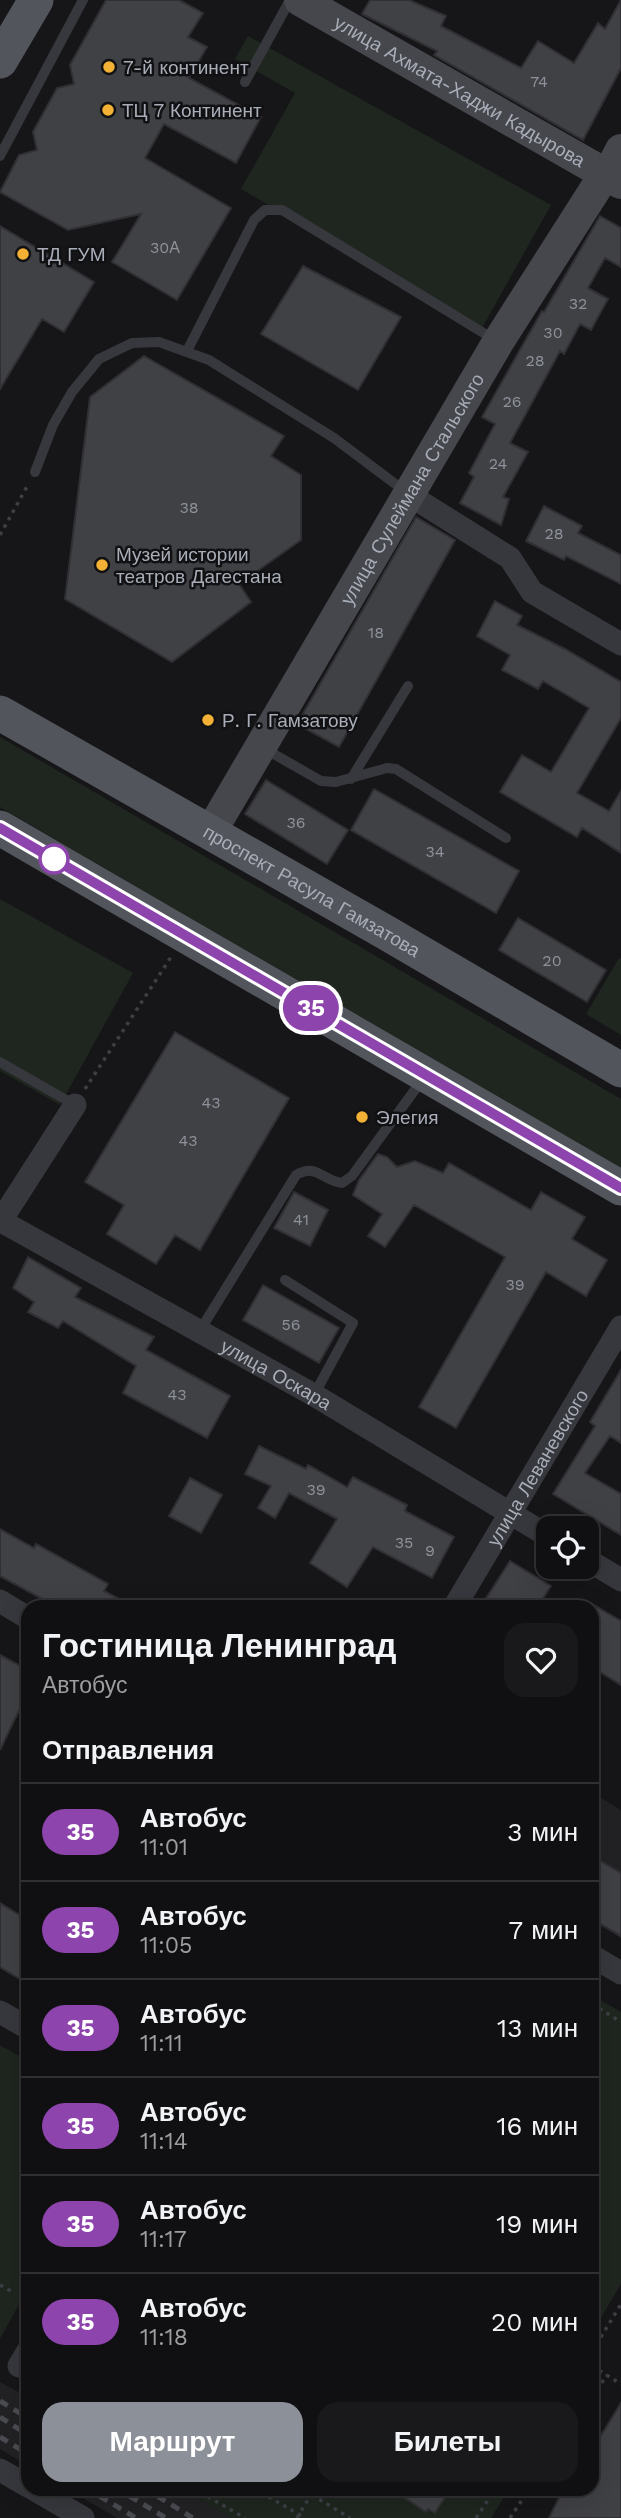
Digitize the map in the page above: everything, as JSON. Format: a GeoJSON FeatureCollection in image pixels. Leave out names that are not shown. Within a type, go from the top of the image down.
{"type":"FeatureCollection","features":[{"type":"Feature","properties":{"kind":"main road"},"geometry":{"type":"LineString","coordinates":[[0,19],[11,0]]}},
{"type":"Feature","properties":{"kind":"main road"},"geometry":{"type":"LineString","coordinates":[[0,61],[36,0]]}},
{"type":"Feature","properties":{"kind":"main road","name":"улица Ахмата-Хаджи Кадырова"},"geometry":{"type":"LineString","coordinates":[[300,0],[616,168]]}},
{"type":"Feature","properties":{"kind":"main road","name":"улица Сулеймана Стальского"},"geometry":{"type":"LineString","coordinates":[[212,834],[265,748],[409,495],[500,343],[616,168]]}},
{"type":"Feature","properties":{"kind":"main road","name":"улица Сулеймана Стальского"},"geometry":{"type":"LineString","coordinates":[[212,834],[498,342],[616,168]]}},
{"type":"Feature","properties":{"kind":"main road","name":"проспект Расула Гамзатова"},"geometry":{"type":"LineString","coordinates":[[0,713],[621,1070]]}},
{"type":"Feature","properties":{"kind":"main road"},"geometry":{"type":"LineString","coordinates":[[0,828],[621,1188]]}},
{"type":"Feature","properties":{"kind":"street"},"geometry":{"type":"LineString","coordinates":[[409,495],[510,558],[532,592],[621,644]]}},
{"type":"Feature","properties":{"kind":"street"},"geometry":{"type":"LineString","coordinates":[[0,1222],[75,1105]]}},
{"type":"Feature","properties":{"kind":"street","name":"улица Оскара"},"geometry":{"type":"LineString","coordinates":[[0,1222],[314,1395],[536,1529]]}},
{"type":"Feature","properties":{"kind":"street","name":"улица Леваневского"},"geometry":{"type":"LineString","coordinates":[[458,1600],[621,1327]]}},
{"type":"Feature","properties":{"kind":"street"},"geometry":{"type":"LineString","coordinates":[[599,1567],[621,1580]]}},
{"type":"Feature","properties":{"kind":"street"},"geometry":{"type":"LineString","coordinates":[[0,1601],[21,1614]]}},
{"type":"Feature","properties":{"kind":"street"},"geometry":{"type":"LineString","coordinates":[[599,1960],[621,1973]]}},
{"type":"Feature","properties":{"kind":"street"},"geometry":{"type":"LineString","coordinates":[[0,2012],[21,2024]]}},
{"type":"Feature","properties":{"kind":"street"},"geometry":{"type":"LineString","coordinates":[[0,2470],[21,2482]]}},
{"type":"Feature","properties":{"kind":"street"},"geometry":{"type":"LineString","coordinates":[[45,2496],[83,2518]]}},
{"type":"Feature","properties":{"kind":"lane"},"geometry":{"type":"LineString","coordinates":[[0,156],[83,0]]}},
{"type":"Feature","properties":{"kind":"lane"},"geometry":{"type":"LineString","coordinates":[[245,82],[290,0]]}},
{"type":"Feature","properties":{"kind":"lane"},"geometry":{"type":"LineString","coordinates":[[187,351],[254,220],[265,210],[282,210],[500,343]]}},
{"type":"Feature","properties":{"kind":"lane"},"geometry":{"type":"LineString","coordinates":[[35,472],[53,425],[72,392],[99,359],[132,343],[159,342],[209,360],[334,438],[409,495]]}},
{"type":"Feature","properties":{"kind":"lane"},"geometry":{"type":"LineString","coordinates":[[351,779],[408,686]]}},
{"type":"Feature","properties":{"kind":"lane"},"geometry":{"type":"LineString","coordinates":[[265,748],[321,781],[337,782],[387,768],[396,769],[506,838]]}},
{"type":"Feature","properties":{"kind":"lane"},"geometry":{"type":"LineString","coordinates":[[0,1062],[75,1105]]}},
{"type":"Feature","properties":{"kind":"lane"},"geometry":{"type":"LineString","coordinates":[[199,1332],[296,1175],[306,1169],[331,1182],[342,1183],[352,1176],[425,1074]]}},
{"type":"Feature","properties":{"kind":"lane"},"geometry":{"type":"LineString","coordinates":[[285,1280],[353,1323],[314,1395]]}},
{"type":"Feature","properties":{"kind":"path"},"geometry":{"type":"LineString","coordinates":[[0,534],[35,472]]}},
{"type":"Feature","properties":{"kind":"path"},"geometry":{"type":"LineString","coordinates":[[75,1105],[185,935]]}},
{"type":"Feature","properties":{"kind":"path"},"geometry":{"type":"LineString","coordinates":[[599,2008],[621,2022]]}},
{"type":"Feature","properties":{"kind":"path"},"geometry":{"type":"LineString","coordinates":[[0,2285],[10,2291]]}},
{"type":"Feature","properties":{"kind":"path"},"geometry":{"type":"LineString","coordinates":[[599,2340],[621,2304]]}},
{"type":"Feature","properties":{"kind":"path"},"geometry":{"type":"LineString","coordinates":[[599,2370],[621,2384]]}},
{"type":"Feature","properties":{"kind":"path"},"geometry":{"type":"LineString","coordinates":[[599,2387],[607,2375]]}},
{"type":"Feature","properties":{"kind":"path"},"geometry":{"type":"LineString","coordinates":[[207,2496],[245,2518]]}},
{"type":"Feature","properties":{"kind":"path"},"geometry":{"type":"LineString","coordinates":[[267,2496],[305,2518]]}},
{"type":"Feature","properties":{"kind":"path"},"geometry":{"type":"LineString","coordinates":[[298,2516],[311,2496]]}},
{"type":"Feature","properties":{"kind":"path"},"geometry":{"type":"LineString","coordinates":[[315,2496],[351,2518]]}},
{"type":"Feature","properties":{"kind":"path"},"geometry":{"type":"LineString","coordinates":[[476,2518],[491,2496]]}},
{"type":"Feature","properties":{"kind":"path"},"geometry":{"type":"LineString","coordinates":[[510,2518],[525,2496]]}},
{"type":"Feature","properties":{"kind":"shaded area"},"geometry":{"type":"Polygon","coordinates":[[[248,36],[551,205],[482,328],[241,189],[295,93],[235,59],[248,36]]]}},
{"type":"Feature","properties":{"kind":"shaded area"},"geometry":{"type":"Polygon","coordinates":[[[0,737],[621,1099],[621,1170],[0,807],[0,737]]]}},
{"type":"Feature","properties":{"kind":"shaded area"},"geometry":{"type":"Polygon","coordinates":[[[0,899],[133,973],[60,1105],[0,1071],[0,899]]]}},
{"type":"Feature","properties":{"kind":"shaded area"},"geometry":{"type":"Polygon","coordinates":[[[619,958],[621,959],[621,1035],[586,1014],[619,958]]]}},
{"type":"Feature","properties":{"kind":"shaded area"},"geometry":{"type":"Polygon","coordinates":[[[599,1796],[621,1810],[621,1938],[599,1925],[599,1796]]]}},
{"type":"Feature","properties":{"kind":"shaded area"},"geometry":{"type":"Polygon","coordinates":[[[599,1999],[621,2012],[621,2284],[599,2321],[599,1999]]]}},
{"type":"Feature","properties":{"kind":"shaded area"},"geometry":{"type":"Polygon","coordinates":[[[0,2045],[21,2057],[21,2301],[0,2339],[0,2045]]]}},
{"type":"Feature","properties":{"kind":"shaded area"},"geometry":{"type":"Polygon","coordinates":[[[0,2382],[21,2393],[21,2462],[0,2449],[0,2382]]]}},
{"type":"Feature","properties":{"kind":"shaded area"},"geometry":{"type":"Polygon","coordinates":[[[79,2496],[196,2496],[234,2518],[117,2518],[79,2496]]]}},
{"type":"Feature","properties":{"kind":"shaded area"},"geometry":{"type":"Polygon","coordinates":[[[196,2496],[505,2496],[491,2518],[232,2518],[196,2496]]]}},
{"type":"Feature","properties":{"kind":"building","name":"ТЦ 7 Континент"},"geometry":{"type":"Polygon","coordinates":[[[106,0],[179,0],[203,13],[188,37],[207,47],[189,78],[261,117],[236,163],[164,124],[145,158],[231,208],[177,300],[112,262],[141,214],[68,230],[0,192],[19,155],[37,150],[33,132],[57,88],[74,84],[70,65],[106,0]]]}},
{"type":"Feature","properties":{"kind":"building"},"geometry":{"type":"Polygon","coordinates":[[[370,0],[409,0],[446,16],[441,26],[521,68],[538,41],[574,63],[598,23],[605,29],[621,0],[621,68],[583,140],[434,55],[437,51],[362,14],[370,0]]]}},
{"type":"Feature","properties":{"kind":"building"},"geometry":{"type":"Polygon","coordinates":[[[600,216],[621,228],[621,267],[605,258],[588,288],[608,299],[591,330],[580,324],[564,354],[560,351],[510,443],[528,452],[503,497],[509,499],[501,525],[460,503],[474,477],[469,473],[495,424],[482,417],[600,216]]]}},
{"type":"Feature","properties":{"kind":"building","name":"ТД ГУМ"},"geometry":{"type":"Polygon","coordinates":[[[0,226],[94,282],[64,332],[42,319],[0,389],[0,226]]]}},
{"type":"Feature","properties":{"kind":"building"},"geometry":{"type":"Polygon","coordinates":[[[303,266],[401,317],[358,390],[261,334],[303,266]]]}},
{"type":"Feature","properties":{"kind":"building"},"geometry":{"type":"Polygon","coordinates":[[[144,356],[284,436],[271,456],[301,475],[301,540],[239,584],[251,602],[172,662],[65,599],[90,397],[144,356]]]}},
{"type":"Feature","properties":{"kind":"building"},"geometry":{"type":"Polygon","coordinates":[[[544,506],[582,526],[578,533],[621,555],[621,584],[566,556],[564,560],[526,541],[544,506]]]}},
{"type":"Feature","properties":{"kind":"building"},"geometry":{"type":"Polygon","coordinates":[[[416,517],[455,540],[339,747],[297,724],[416,517]]]}},
{"type":"Feature","properties":{"kind":"building"},"geometry":{"type":"Polygon","coordinates":[[[495,601],[522,616],[517,625],[621,682],[621,718],[577,793],[609,811],[621,791],[621,853],[582,828],[577,837],[500,792],[522,755],[551,772],[589,708],[543,681],[538,689],[502,670],[510,655],[477,636],[495,601]]]}},
{"type":"Feature","properties":{"kind":"building"},"geometry":{"type":"Polygon","coordinates":[[[266,780],[348,830],[327,864],[245,814],[266,780]]]}},
{"type":"Feature","properties":{"kind":"building"},"geometry":{"type":"Polygon","coordinates":[[[374,789],[519,871],[496,913],[351,830],[374,789]]]}},
{"type":"Feature","properties":{"kind":"building"},"geometry":{"type":"Polygon","coordinates":[[[518,918],[606,970],[587,1002],[499,950],[518,918]]]}},
{"type":"Feature","properties":{"kind":"building"},"geometry":{"type":"Polygon","coordinates":[[[175,1032],[289,1098],[200,1250],[175,1235],[156,1264],[107,1234],[124,1205],[85,1182],[175,1032]]]}},
{"type":"Feature","properties":{"kind":"building"},"geometry":{"type":"Polygon","coordinates":[[[378,1154],[387,1157],[397,1167],[415,1161],[443,1173],[449,1163],[531,1210],[541,1192],[585,1217],[572,1239],[607,1260],[586,1296],[546,1272],[456,1428],[419,1407],[505,1257],[414,1205],[385,1247],[368,1236],[382,1214],[353,1195],[359,1180],[378,1154]]]}},
{"type":"Feature","properties":{"kind":"building"},"geometry":{"type":"Polygon","coordinates":[[[294,1192],[328,1210],[310,1246],[274,1228],[294,1192]]]}},
{"type":"Feature","properties":{"kind":"building"},"geometry":{"type":"Polygon","coordinates":[[[28,1257],[81,1288],[75,1297],[154,1337],[146,1350],[230,1396],[207,1438],[123,1393],[136,1366],[63,1321],[58,1328],[28,1312],[34,1302],[13,1288],[28,1257]]]}},
{"type":"Feature","properties":{"kind":"building"},"geometry":{"type":"Polygon","coordinates":[[[263,1285],[339,1328],[319,1363],[243,1320],[263,1285]]]}},
{"type":"Feature","properties":{"kind":"building"},"geometry":{"type":"Polygon","coordinates":[[[621,1370],[621,1443],[610,1436],[585,1473],[621,1494],[621,1535],[599,1522],[599,1516],[589,1516],[553,1494],[595,1426],[590,1422],[621,1370]]]}},
{"type":"Feature","properties":{"kind":"building"},"geometry":{"type":"Polygon","coordinates":[[[259,1446],[306,1469],[308,1465],[347,1487],[353,1477],[407,1505],[405,1511],[454,1537],[432,1578],[373,1547],[347,1587],[310,1563],[337,1519],[289,1493],[275,1518],[258,1508],[271,1486],[245,1474],[259,1446]]]}},
{"type":"Feature","properties":{"kind":"building"},"geometry":{"type":"Polygon","coordinates":[[[190,1478],[222,1495],[201,1533],[169,1516],[190,1478]]]}},
{"type":"Feature","properties":{"kind":"building"},"geometry":{"type":"Polygon","coordinates":[[[0,1529],[34,1548],[36,1544],[108,1584],[104,1591],[121,1600],[44,1600],[0,1576],[0,1529]]]}},
{"type":"Feature","properties":{"kind":"building"},"geometry":{"type":"Polygon","coordinates":[[[510,1561],[551,1586],[542,1600],[485,1600],[510,1561]]]}},
{"type":"Feature","properties":{"kind":"building"},"geometry":{"type":"Polygon","coordinates":[[[599,1608],[621,1621],[621,1685],[599,1671],[599,1608]]]}},
{"type":"Feature","properties":{"kind":"building"},"geometry":{"type":"Polygon","coordinates":[[[0,1655],[21,1666],[21,1706],[0,1750],[0,1655]]]}},
{"type":"Feature","properties":{"kind":"building"},"geometry":{"type":"Polygon","coordinates":[[[599,1860],[621,1873],[621,1936],[599,1923],[599,1860]]]}},
{"type":"Feature","properties":{"kind":"building"},"geometry":{"type":"Polygon","coordinates":[[[0,1903],[21,1916],[21,1980],[0,1967],[0,1903]]]}},
{"type":"Feature","properties":{"kind":"building"},"geometry":{"type":"Polygon","coordinates":[[[621,2403],[621,2518],[549,2518],[560,2496],[599,2496],[599,2439],[621,2403]]]}},
{"type":"Feature","properties":{"kind":"building"},"geometry":{"type":"Polygon","coordinates":[[[402,2496],[446,2496],[435,2513],[428,2509],[426,2512],[402,2496]]]}},
{"type":"Feature","properties":{"kind":"railway"},"geometry":{"type":"LineString","coordinates":[[0,2401],[21,2414]]}},
{"type":"Feature","properties":{"kind":"railway"},"geometry":{"type":"LineString","coordinates":[[0,2417],[21,2430]]}},
{"type":"Feature","properties":{"kind":"railway"},"geometry":{"type":"LineString","coordinates":[[0,2437],[21,2450]]}},
{"type":"Feature","properties":{"kind":"railway"},"geometry":{"type":"LineString","coordinates":[[99,2496],[136,2518]]}},
{"type":"Feature","properties":{"kind":"railway"},"geometry":{"type":"LineString","coordinates":[[129,2496],[166,2518]]}},
{"type":"Feature","properties":{"kind":"railway"},"geometry":{"type":"LineString","coordinates":[[157,2496],[193,2518]]}},
{"type":"Feature","properties":{"kind":"bus line","name":"35"},"geometry":{"type":"LineString","coordinates":[[0,828],[621,1188]]}},
{"type":"Feature","properties":{"kind":"place","name":"7-й континент"},"geometry":{"type":"Point","coordinates":[109,67]}},
{"type":"Feature","properties":{"kind":"place","name":"ТЦ 7 Континент"},"geometry":{"type":"Point","coordinates":[108,110]}},
{"type":"Feature","properties":{"kind":"place","name":"ТД ГУМ"},"geometry":{"type":"Point","coordinates":[23,254]}},
{"type":"Feature","properties":{"kind":"place","name":"Музей истории театров Дагестана"},"geometry":{"type":"Point","coordinates":[102,565]}},
{"type":"Feature","properties":{"kind":"place","name":"Р. Г. Гамзатову"},"geometry":{"type":"Point","coordinates":[208,720]}},
{"type":"Feature","properties":{"kind":"place","name":"Элегия"},"geometry":{"type":"Point","coordinates":[362,1117]}}]}
